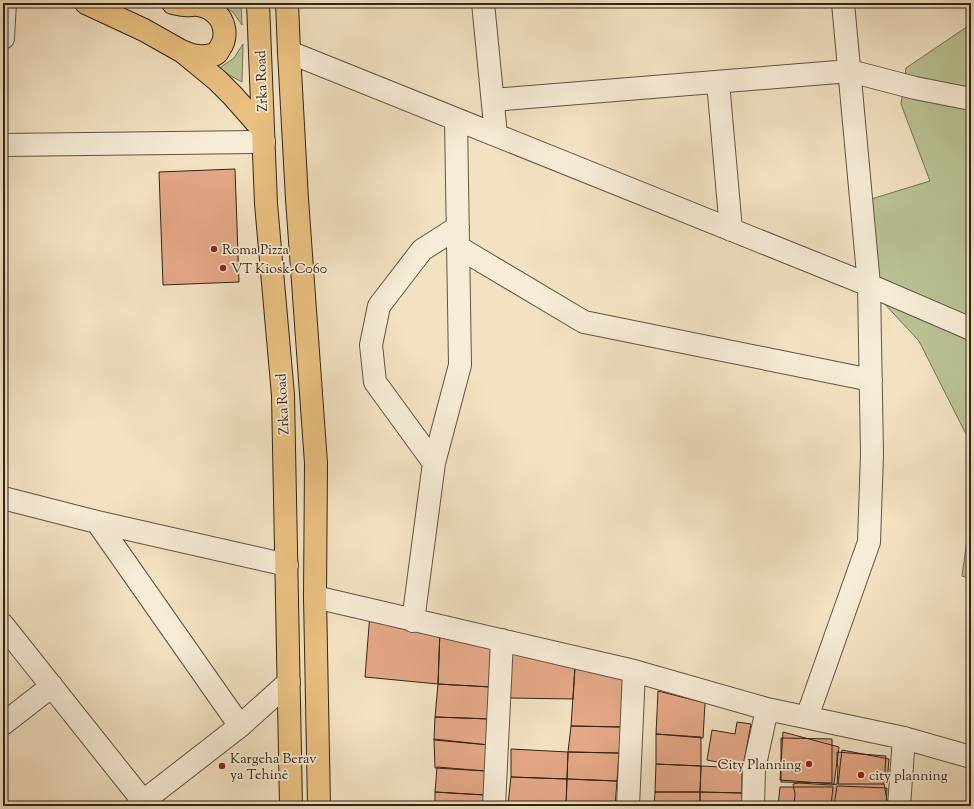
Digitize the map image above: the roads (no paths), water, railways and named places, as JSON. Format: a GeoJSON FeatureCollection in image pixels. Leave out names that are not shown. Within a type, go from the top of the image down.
{"type":"FeatureCollection","features":[{"type":"Feature","properties":{"kind":"main road"},"geometry":{"type":"LineString","coordinates":[[86,3],[144,30],[183,52],[194,56],[206,57],[217,53],[222,45],[224,27],[215,12],[199,4],[185,6],[173,3]]}},
{"type":"Feature","properties":{"kind":"main road","name":"Zrka Road"},"geometry":{"type":"LineString","coordinates":[[258,3],[266,204],[283,395],[290,682],[291,806]]}},
{"type":"Feature","properties":{"kind":"main road","name":"Zrka Road"},"geometry":{"type":"LineString","coordinates":[[287,3],[297,199],[316,464],[315,598],[319,806]]}},
{"type":"Feature","properties":{"kind":"main road"},"geometry":{"type":"LineString","coordinates":[[183,52],[217,80],[233,96],[263,136]]}},
{"type":"Feature","properties":{"kind":"street"},"geometry":{"type":"LineString","coordinates":[[3,38],[5,3]]}},
{"type":"Feature","properties":{"kind":"street"},"geometry":{"type":"LineString","coordinates":[[484,3],[496,135]]}},
{"type":"Feature","properties":{"kind":"street"},"geometry":{"type":"LineString","coordinates":[[807,717],[869,542],[872,454],[869,285],[844,3]]}},
{"type":"Feature","properties":{"kind":"street"},"geometry":{"type":"LineString","coordinates":[[289,52],[869,285],[971,329]]}},
{"type":"Feature","properties":{"kind":"street"},"geometry":{"type":"LineString","coordinates":[[493,100],[850,71],[915,88],[971,99]]}},
{"type":"Feature","properties":{"kind":"street"},"geometry":{"type":"LineString","coordinates":[[718,82],[731,230]]}},
{"type":"Feature","properties":{"kind":"street"},"geometry":{"type":"LineString","coordinates":[[413,621],[434,463],[460,365],[456,119]]}},
{"type":"Feature","properties":{"kind":"street"},"geometry":{"type":"LineString","coordinates":[[3,144],[263,136]]}},
{"type":"Feature","properties":{"kind":"street"},"geometry":{"type":"LineString","coordinates":[[458,237],[584,322],[871,380]]}},
{"type":"Feature","properties":{"kind":"street"},"geometry":{"type":"LineString","coordinates":[[434,463],[375,382],[371,345],[379,306],[422,250],[458,237]]}},
{"type":"Feature","properties":{"kind":"street"},"geometry":{"type":"LineString","coordinates":[[3,498],[97,522],[287,565]]}},
{"type":"Feature","properties":{"kind":"street"},"geometry":{"type":"LineString","coordinates":[[97,522],[240,726]]}},
{"type":"Feature","properties":{"kind":"street"},"geometry":{"type":"LineString","coordinates":[[315,598],[634,671],[767,709],[904,738],[971,757]]}},
{"type":"Feature","properties":{"kind":"street"},"geometry":{"type":"LineString","coordinates":[[3,625],[52,686],[141,804],[240,726],[290,682]]}},
{"type":"Feature","properties":{"kind":"street"},"geometry":{"type":"LineString","coordinates":[[494,806],[502,640]]}},
{"type":"Feature","properties":{"kind":"street"},"geometry":{"type":"LineString","coordinates":[[628,806],[634,671]]}},
{"type":"Feature","properties":{"kind":"street"},"geometry":{"type":"LineString","coordinates":[[3,724],[52,686]]}},
{"type":"Feature","properties":{"kind":"street"},"geometry":{"type":"LineString","coordinates":[[753,806],[754,769],[767,709]]}},
{"type":"Feature","properties":{"kind":"street"},"geometry":{"type":"LineString","coordinates":[[900,806],[904,738]]}},
{"type":"Feature","properties":{"kind":"waterway"},"geometry":{"type":"LineString","coordinates":[[971,146],[971,152]]}},
{"type":"Feature","properties":{"kind":"place","name":"Roma Pizza"},"geometry":{"type":"Point","coordinates":[214,249]}},
{"type":"Feature","properties":{"kind":"place","name":"VT Kiosk-C060"},"geometry":{"type":"Point","coordinates":[223,268]}},
{"type":"Feature","properties":{"kind":"place","name":"City Planning"},"geometry":{"type":"Point","coordinates":[809,764]}},
{"type":"Feature","properties":{"kind":"place","name":"Kargeha Berav ya Tehinê"},"geometry":{"type":"Point","coordinates":[222,766]}},
{"type":"Feature","properties":{"kind":"place","name":"city planning"},"geometry":{"type":"Point","coordinates":[861,775]}}]}
